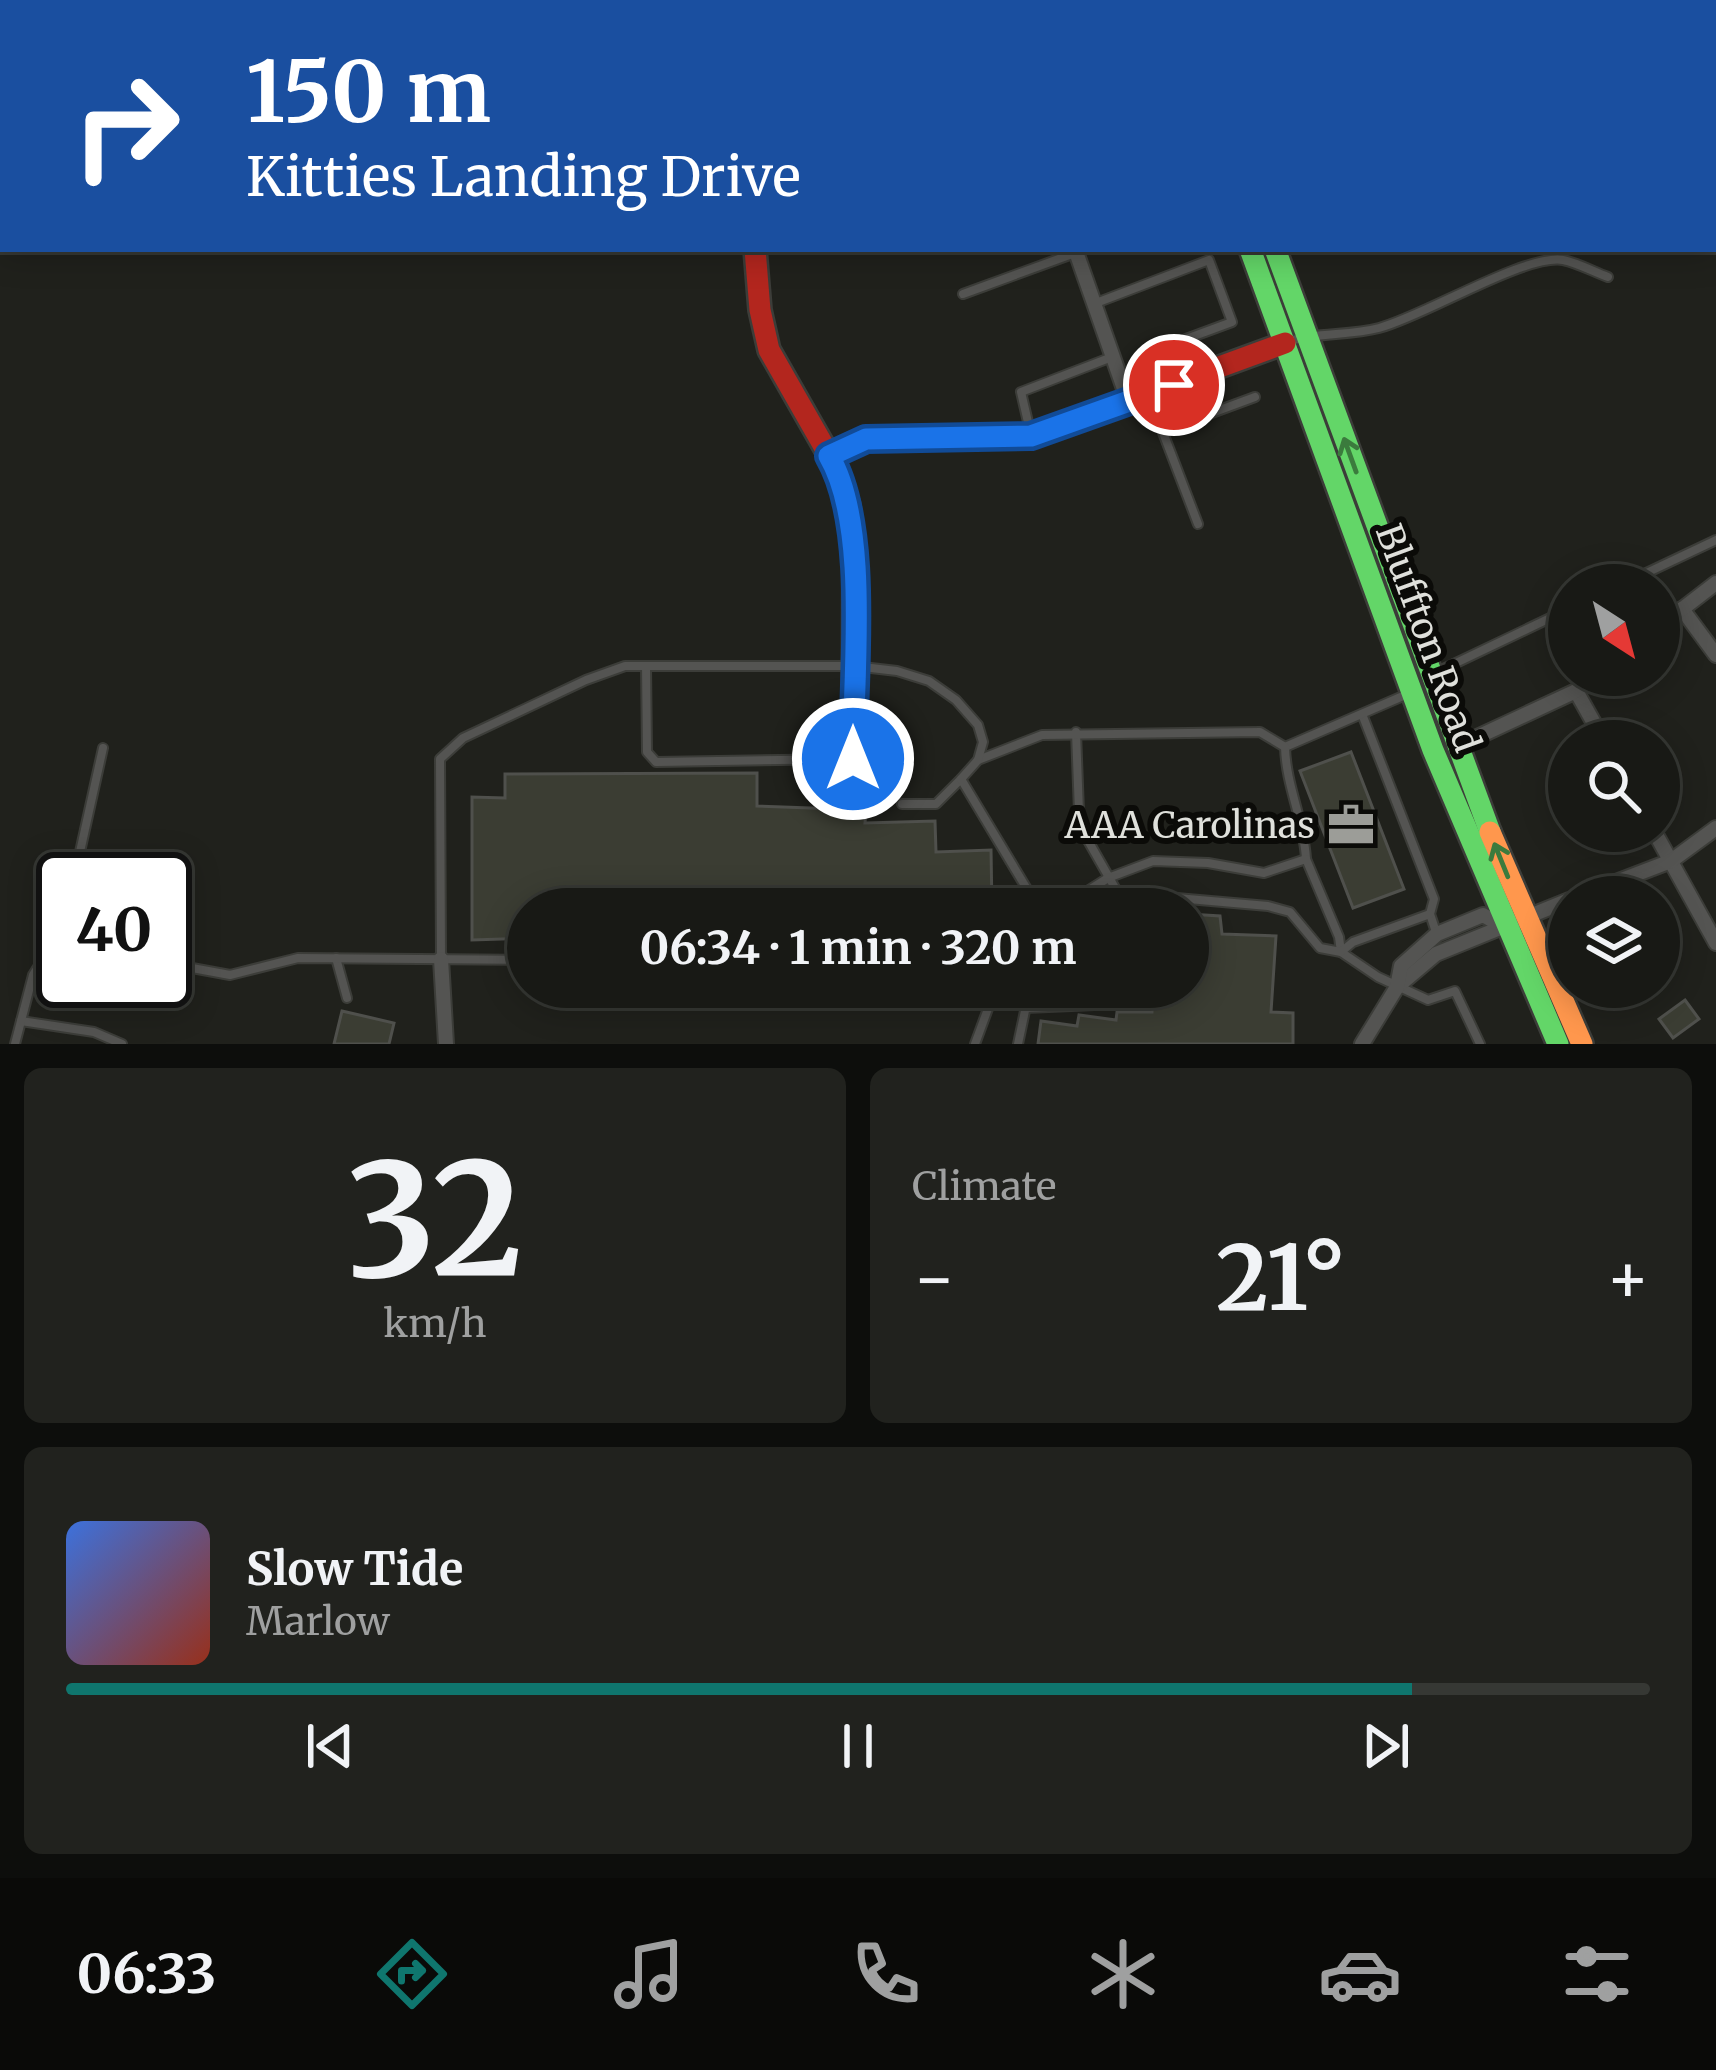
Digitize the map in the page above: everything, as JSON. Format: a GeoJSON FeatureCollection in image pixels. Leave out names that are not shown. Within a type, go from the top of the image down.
{"type":"FeatureCollection","features":[{"type":"Feature","properties":{"kind":"main road"},"geometry":{"type":"LineString","coordinates":[[755,252],[769,350],[829,456],[849,506],[854,555],[853,764]]}},
{"type":"Feature","properties":{"kind":"main road","name":"Bluffton Road"},"geometry":{"type":"LineString","coordinates":[[1252,252],[1295,339],[1525,917],[1582,1044]]}},
{"type":"Feature","properties":{"kind":"main road","name":"Bluffton Road"},"geometry":{"type":"LineString","coordinates":[[1276,252],[1295,339],[1413,692],[1502,926],[1558,1044]]}},
{"type":"Feature","properties":{"kind":"main road"},"geometry":{"type":"LineString","coordinates":[[829,456],[866,439],[1031,436],[1295,339]]}},
{"type":"Feature","properties":{"kind":"street"},"geometry":{"type":"LineString","coordinates":[[1076,252],[1113,357],[1139,399]]}},
{"type":"Feature","properties":{"kind":"street"},"geometry":{"type":"LineString","coordinates":[[1715,651],[1682,609],[1716,583]]}},
{"type":"Feature","properties":{"kind":"street"},"geometry":{"type":"LineString","coordinates":[[1457,746],[1565,696]]}},
{"type":"Feature","properties":{"kind":"street"},"geometry":{"type":"LineString","coordinates":[[1632,876],[1671,861],[1716,828]]}},
{"type":"Feature","properties":{"kind":"street"},"geometry":{"type":"LineString","coordinates":[[1666,852],[1716,943]]}},
{"type":"Feature","properties":{"kind":"street"},"geometry":{"type":"LineString","coordinates":[[1363,1044],[1397,987],[1436,954],[1548,908]]}},
{"type":"Feature","properties":{"kind":"street"},"geometry":{"type":"LineString","coordinates":[[1397,987],[1401,966],[1437,934],[1484,915],[1502,926]]}},
{"type":"Feature","properties":{"kind":"street"},"geometry":{"type":"LineString","coordinates":[[441,959],[446,1044]]}},
{"type":"Feature","properties":{"kind":"lane"},"geometry":{"type":"LineString","coordinates":[[963,294],[1073,252]]}},
{"type":"Feature","properties":{"kind":"lane"},"geometry":{"type":"LineString","coordinates":[[1094,303],[1209,260],[1232,322],[1186,339],[1200,375]]}},
{"type":"Feature","properties":{"kind":"lane"},"geometry":{"type":"LineString","coordinates":[[1295,339],[1373,330],[1537,261],[1564,260],[1607,277]]}},
{"type":"Feature","properties":{"kind":"lane"},"geometry":{"type":"LineString","coordinates":[[1031,436],[1021,392],[1113,357]]}},
{"type":"Feature","properties":{"kind":"lane"},"geometry":{"type":"LineString","coordinates":[[1163,431],[1255,398]]}},
{"type":"Feature","properties":{"kind":"lane"},"geometry":{"type":"LineString","coordinates":[[1139,399],[1163,431],[1198,524]]}},
{"type":"Feature","properties":{"kind":"lane"},"geometry":{"type":"LineString","coordinates":[[1665,564],[1716,540]]}},
{"type":"Feature","properties":{"kind":"lane"},"geometry":{"type":"LineString","coordinates":[[1431,674],[1548,619]]}},
{"type":"Feature","properties":{"kind":"lane"},"geometry":{"type":"LineString","coordinates":[[441,959],[440,759],[464,738],[586,680],[625,666],[898,670],[956,700],[978,725],[983,742],[978,760]]}},
{"type":"Feature","properties":{"kind":"lane"},"geometry":{"type":"LineString","coordinates":[[646,666],[647,752],[656,762],[853,764]]}},
{"type":"Feature","properties":{"kind":"lane"},"geometry":{"type":"LineString","coordinates":[[1285,747],[1413,692]]}},
{"type":"Feature","properties":{"kind":"lane"},"geometry":{"type":"LineString","coordinates":[[1362,714],[1434,898],[1430,914],[1437,934]]}},
{"type":"Feature","properties":{"kind":"lane"},"geometry":{"type":"LineString","coordinates":[[1076,732],[1079,812],[1086,837],[1114,888]]}},
{"type":"Feature","properties":{"kind":"lane"},"geometry":{"type":"LineString","coordinates":[[902,804],[936,804],[978,760],[1042,735],[1260,732],[1285,747]]}},
{"type":"Feature","properties":{"kind":"lane"},"geometry":{"type":"LineString","coordinates":[[1285,747],[1286,776],[1304,832],[1306,859],[1341,952]]}},
{"type":"Feature","properties":{"kind":"lane"},"geometry":{"type":"LineString","coordinates":[[80,852],[103,748]]}},
{"type":"Feature","properties":{"kind":"lane"},"geometry":{"type":"LineString","coordinates":[[961,778],[1026,888]]}},
{"type":"Feature","properties":{"kind":"lane"},"geometry":{"type":"LineString","coordinates":[[1092,888],[1153,861],[1208,863],[1264,874],[1306,859]]}},
{"type":"Feature","properties":{"kind":"lane"},"geometry":{"type":"LineString","coordinates":[[1209,900],[1268,905],[1291,912],[1320,948],[1341,952],[1428,1000],[1455,991],[1480,1044]]}},
{"type":"Feature","properties":{"kind":"lane"},"geometry":{"type":"LineString","coordinates":[[1341,952],[1353,942],[1430,914]]}},
{"type":"Feature","properties":{"kind":"lane"},"geometry":{"type":"LineString","coordinates":[[192,968],[230,975],[298,958],[507,960]]}},
{"type":"Feature","properties":{"kind":"lane"},"geometry":{"type":"LineString","coordinates":[[336,958],[347,998]]}},
{"type":"Feature","properties":{"kind":"lane"},"geometry":{"type":"LineString","coordinates":[[15,1044],[36,972]]}},
{"type":"Feature","properties":{"kind":"lane"},"geometry":{"type":"LineString","coordinates":[[975,1044],[988,1008]]}},
{"type":"Feature","properties":{"kind":"lane"},"geometry":{"type":"LineString","coordinates":[[1018,1044],[1026,1008]]}},
{"type":"Feature","properties":{"kind":"lane"},"geometry":{"type":"LineString","coordinates":[[22,1022],[63,1025],[122,1044]]}},
{"type":"Feature","properties":{"kind":"building"},"geometry":{"type":"Polygon","coordinates":[[[1351,752],[1404,889],[1353,908],[1300,771],[1351,752]]]}},
{"type":"Feature","properties":{"kind":"building"},"geometry":{"type":"Polygon","coordinates":[[[757,773],[757,806],[866,810],[865,823],[935,821],[936,852],[991,850],[992,888],[507,888],[507,939],[472,940],[472,797],[505,798],[505,774],[757,773]]]}},
{"type":"Feature","properties":{"kind":"building"},"geometry":{"type":"Polygon","coordinates":[[[1209,915],[1220,916],[1222,934],[1276,936],[1271,1012],[1293,1013],[1293,1044],[1038,1044],[1041,1021],[1077,1026],[1079,1015],[1116,1020],[1117,1012],[1152,1012],[1152,1008],[1209,1008],[1209,915]]]}},
{"type":"Feature","properties":{"kind":"building"},"geometry":{"type":"Polygon","coordinates":[[[1685,1000],[1699,1019],[1673,1038],[1659,1019],[1685,1000]]]}},
{"type":"Feature","properties":{"kind":"building"},"geometry":{"type":"Polygon","coordinates":[[[342,1011],[394,1023],[389,1044],[334,1044],[342,1011]]]}},
{"type":"Feature","properties":{"kind":"traffic: fast"},"geometry":{"type":"LineString","coordinates":[[1251,252],[1433,750],[1558,1044]]}},
{"type":"Feature","properties":{"kind":"traffic: fast"},"geometry":{"type":"LineString","coordinates":[[1276,252],[1490,832]]}},
{"type":"Feature","properties":{"kind":"traffic: slow"},"geometry":{"type":"LineString","coordinates":[[1490,832],[1582,1044]]}},
{"type":"Feature","properties":{"kind":"traffic: jam"},"geometry":{"type":"LineString","coordinates":[[755,252],[769,350],[838,471],[849,506],[854,555],[853,768]]}},
{"type":"Feature","properties":{"kind":"traffic: jam"},"geometry":{"type":"LineString","coordinates":[[829,456],[866,439],[1031,436],[1285,343]]}},
{"type":"Feature","properties":{"kind":"place","name":"AAA Carolinas"},"geometry":{"type":"Point","coordinates":[1351,825]}},
{"type":"Feature","properties":{"kind":"route"},"geometry":{"type":"LineString","coordinates":[[853,759],[854,555],[849,506],[829,456],[866,439],[1031,436],[1174,385]]}}]}
